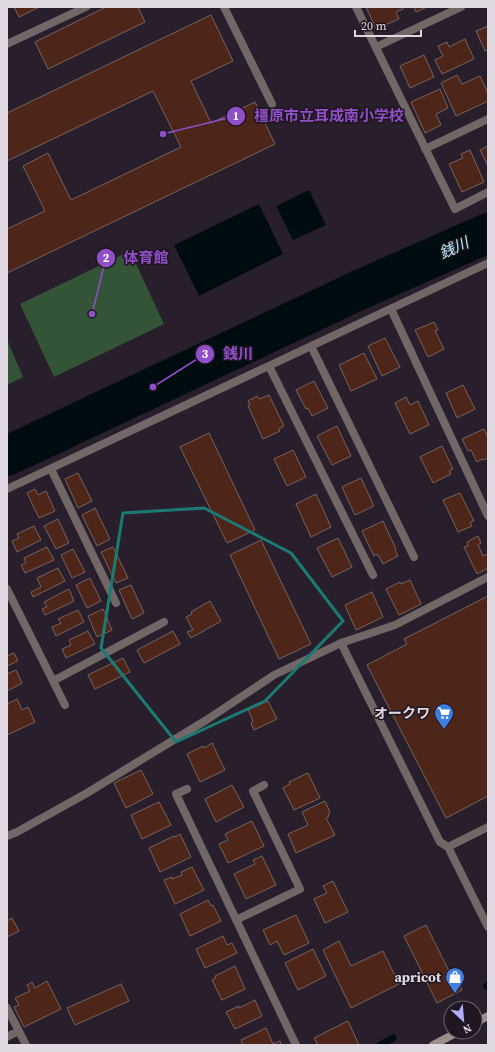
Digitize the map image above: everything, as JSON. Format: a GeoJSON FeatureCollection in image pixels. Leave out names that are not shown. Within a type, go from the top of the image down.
{"type":"FeatureCollection","features":[{"type":"Feature","properties":{"kind":"main road"},"geometry":{"type":"LineString","coordinates":[[434,1045],[443,1040]]}},
{"type":"Feature","properties":{"kind":"street"},"geometry":{"type":"LineString","coordinates":[[7,44],[86,7]]}},
{"type":"Feature","properties":{"kind":"street"},"geometry":{"type":"LineString","coordinates":[[224,7],[272,104]]}},
{"type":"Feature","properties":{"kind":"street"},"geometry":{"type":"LineString","coordinates":[[356,7],[455,209],[488,192]]}},
{"type":"Feature","properties":{"kind":"street"},"geometry":{"type":"LineString","coordinates":[[376,47],[461,7]]}},
{"type":"Feature","properties":{"kind":"street"},"geometry":{"type":"LineString","coordinates":[[425,148],[488,119]]}},
{"type":"Feature","properties":{"kind":"street"},"geometry":{"type":"LineString","coordinates":[[7,490],[488,263]]}},
{"type":"Feature","properties":{"kind":"street"},"geometry":{"type":"LineString","coordinates":[[392,308],[488,516]]}},
{"type":"Feature","properties":{"kind":"street"},"geometry":{"type":"LineString","coordinates":[[311,346],[414,557]]}},
{"type":"Feature","properties":{"kind":"street"},"geometry":{"type":"LineString","coordinates":[[269,366],[373,575]]}},
{"type":"Feature","properties":{"kind":"street"},"geometry":{"type":"LineString","coordinates":[[51,469],[116,603]]}},
{"type":"Feature","properties":{"kind":"street"},"geometry":{"type":"LineString","coordinates":[[7,836],[17,832],[87,793],[208,719],[274,675],[341,643],[395,626],[488,577]]}},
{"type":"Feature","properties":{"kind":"street"},"geometry":{"type":"LineString","coordinates":[[7,588],[65,705]]}},
{"type":"Feature","properties":{"kind":"street"},"geometry":{"type":"LineString","coordinates":[[53,681],[164,622]]}},
{"type":"Feature","properties":{"kind":"street"},"geometry":{"type":"LineString","coordinates":[[341,643],[440,842],[448,847],[488,927]]}},
{"type":"Feature","properties":{"kind":"street"},"geometry":{"type":"LineString","coordinates":[[236,920],[300,889],[253,791],[264,785]]}},
{"type":"Feature","properties":{"kind":"street"},"geometry":{"type":"LineString","coordinates":[[187,789],[176,794],[296,1045]]}},
{"type":"Feature","properties":{"kind":"street"},"geometry":{"type":"LineString","coordinates":[[448,847],[488,827]]}},
{"type":"Feature","properties":{"kind":"street"},"geometry":{"type":"LineString","coordinates":[[7,1008],[26,1045]]}},
{"type":"Feature","properties":{"kind":"street"},"geometry":{"type":"LineString","coordinates":[[7,1037],[18,1031]]}},
{"type":"Feature","properties":{"kind":"highlighted area"},"geometry":{"type":"Polygon","coordinates":[[[204,508],[291,553],[343,621],[265,701],[176,742],[101,648],[123,513],[204,508]]]}},
{"type":"Feature","properties":{"kind":"green space"},"geometry":{"type":"Polygon","coordinates":[[[130,251],[164,324],[54,377],[20,304],[130,251]]]}},
{"type":"Feature","properties":{"kind":"green space"},"geometry":{"type":"Polygon","coordinates":[[[7,340],[23,377],[7,385],[7,340]]]}},
{"type":"Feature","properties":{"kind":"shaded area"},"geometry":{"type":"Polygon","coordinates":[[[309,190],[326,225],[293,240],[276,206],[309,190]]]}},
{"type":"Feature","properties":{"kind":"shaded area"},"geometry":{"type":"Polygon","coordinates":[[[259,204],[283,254],[199,296],[174,245],[259,204]]]}},
{"type":"Feature","properties":{"kind":"building"},"geometry":{"type":"Polygon","coordinates":[[[14,7],[39,7],[19,17],[14,7]]]}},
{"type":"Feature","properties":{"kind":"building"},"geometry":{"type":"Polygon","coordinates":[[[106,7],[138,7],[145,22],[48,69],[35,42],[106,7]]]}},
{"type":"Feature","properties":{"kind":"building"},"geometry":{"type":"Polygon","coordinates":[[[366,7],[402,7],[403,9],[396,12],[399,19],[376,29],[366,7]]]}},
{"type":"Feature","properties":{"kind":"building"},"geometry":{"type":"Polygon","coordinates":[[[414,7],[427,7],[416,12],[414,7]]]}},
{"type":"Feature","properties":{"kind":"building"},"geometry":{"type":"Polygon","coordinates":[[[211,15],[233,61],[191,81],[211,123],[255,102],[275,144],[7,273],[7,229],[45,211],[23,166],[48,153],[71,200],[181,147],[153,91],[7,161],[7,113],[211,15]]]}},
{"type":"Feature","properties":{"kind":"building"},"geometry":{"type":"Polygon","coordinates":[[[488,26],[488,50],[485,51],[476,31],[488,26]]]}},
{"type":"Feature","properties":{"kind":"building"},"geometry":{"type":"Polygon","coordinates":[[[465,39],[474,59],[442,74],[435,60],[443,56],[438,46],[447,42],[449,47],[465,39]]]}},
{"type":"Feature","properties":{"kind":"building"},"geometry":{"type":"Polygon","coordinates":[[[424,55],[434,77],[410,88],[400,66],[424,55]]]}},
{"type":"Feature","properties":{"kind":"building"},"geometry":{"type":"Polygon","coordinates":[[[457,75],[462,84],[480,76],[488,93],[488,101],[456,116],[441,83],[457,75]]]}},
{"type":"Feature","properties":{"kind":"building"},"geometry":{"type":"Polygon","coordinates":[[[440,89],[448,108],[436,114],[441,125],[425,133],[411,102],[440,89]]]}},
{"type":"Feature","properties":{"kind":"building"},"geometry":{"type":"Polygon","coordinates":[[[488,146],[488,166],[480,150],[488,146]]]}},
{"type":"Feature","properties":{"kind":"building"},"geometry":{"type":"Polygon","coordinates":[[[470,150],[484,182],[462,192],[449,164],[463,158],[461,154],[470,150]]]}},
{"type":"Feature","properties":{"kind":"building"},"geometry":{"type":"Polygon","coordinates":[[[434,322],[438,330],[435,331],[444,349],[428,357],[415,330],[434,322]]]}},
{"type":"Feature","properties":{"kind":"building"},"geometry":{"type":"Polygon","coordinates":[[[385,338],[400,367],[382,376],[368,346],[385,338]]]}},
{"type":"Feature","properties":{"kind":"building"},"geometry":{"type":"Polygon","coordinates":[[[364,353],[377,379],[351,391],[339,365],[364,353]]]}},
{"type":"Feature","properties":{"kind":"building"},"geometry":{"type":"Polygon","coordinates":[[[314,381],[328,408],[312,416],[308,408],[306,409],[296,390],[314,381]]]}},
{"type":"Feature","properties":{"kind":"building"},"geometry":{"type":"Polygon","coordinates":[[[463,385],[475,409],[457,418],[446,393],[463,385]]]}},
{"type":"Feature","properties":{"kind":"building"},"geometry":{"type":"Polygon","coordinates":[[[269,395],[284,426],[279,429],[280,431],[263,439],[248,406],[250,405],[248,401],[257,396],[259,399],[269,395]]]}},
{"type":"Feature","properties":{"kind":"building"},"geometry":{"type":"Polygon","coordinates":[[[406,397],[410,405],[418,401],[429,425],[410,434],[395,403],[406,397]]]}},
{"type":"Feature","properties":{"kind":"building"},"geometry":{"type":"Polygon","coordinates":[[[337,426],[351,456],[332,465],[317,436],[337,426]]]}},
{"type":"Feature","properties":{"kind":"building"},"geometry":{"type":"Polygon","coordinates":[[[484,429],[488,438],[488,458],[477,462],[471,450],[468,451],[462,439],[484,429]]]}},
{"type":"Feature","properties":{"kind":"building"},"geometry":{"type":"Polygon","coordinates":[[[209,433],[255,530],[227,543],[180,447],[209,433]]]}},
{"type":"Feature","properties":{"kind":"building"},"geometry":{"type":"Polygon","coordinates":[[[442,446],[453,469],[449,471],[451,474],[433,483],[420,457],[442,446]]]}},
{"type":"Feature","properties":{"kind":"building"},"geometry":{"type":"Polygon","coordinates":[[[293,450],[306,477],[287,486],[274,459],[293,450]]]}},
{"type":"Feature","properties":{"kind":"building"},"geometry":{"type":"Polygon","coordinates":[[[78,473],[92,501],[78,508],[65,479],[78,473]]]}},
{"type":"Feature","properties":{"kind":"building"},"geometry":{"type":"Polygon","coordinates":[[[361,478],[374,506],[355,515],[342,487],[361,478]]]}},
{"type":"Feature","properties":{"kind":"building"},"geometry":{"type":"Polygon","coordinates":[[[35,489],[38,495],[46,491],[55,511],[39,518],[27,493],[35,489]]]}},
{"type":"Feature","properties":{"kind":"building"},"geometry":{"type":"Polygon","coordinates":[[[460,493],[474,521],[470,522],[472,526],[458,532],[443,500],[460,493]]]}},
{"type":"Feature","properties":{"kind":"building"},"geometry":{"type":"Polygon","coordinates":[[[316,494],[331,527],[311,537],[296,504],[316,494]]]}},
{"type":"Feature","properties":{"kind":"building"},"geometry":{"type":"Polygon","coordinates":[[[95,508],[110,539],[97,546],[82,515],[95,508]]]}},
{"type":"Feature","properties":{"kind":"building"},"geometry":{"type":"Polygon","coordinates":[[[58,519],[69,543],[56,549],[44,526],[58,519]]]}},
{"type":"Feature","properties":{"kind":"building"},"geometry":{"type":"Polygon","coordinates":[[[383,521],[398,556],[383,564],[377,554],[374,556],[362,531],[383,521]]]}},
{"type":"Feature","properties":{"kind":"building"},"geometry":{"type":"Polygon","coordinates":[[[34,526],[41,540],[17,552],[12,541],[19,538],[17,534],[34,526]]]}},
{"type":"Feature","properties":{"kind":"building"},"geometry":{"type":"Polygon","coordinates":[[[478,536],[481,543],[478,545],[483,556],[488,554],[488,568],[477,574],[464,547],[468,546],[467,542],[478,536]]]}},
{"type":"Feature","properties":{"kind":"building"},"geometry":{"type":"Polygon","coordinates":[[[338,538],[352,567],[332,577],[317,548],[338,538]]]}},
{"type":"Feature","properties":{"kind":"building"},"geometry":{"type":"Polygon","coordinates":[[[261,540],[311,644],[279,659],[230,555],[261,540]]]}},
{"type":"Feature","properties":{"kind":"building"},"geometry":{"type":"Polygon","coordinates":[[[47,547],[54,560],[25,573],[21,565],[26,563],[24,558],[47,547]]]}},
{"type":"Feature","properties":{"kind":"building"},"geometry":{"type":"Polygon","coordinates":[[[113,547],[128,578],[116,583],[101,552],[113,547]]]}},
{"type":"Feature","properties":{"kind":"building"},"geometry":{"type":"Polygon","coordinates":[[[73,549],[85,572],[72,578],[61,555],[73,549]]]}},
{"type":"Feature","properties":{"kind":"building"},"geometry":{"type":"Polygon","coordinates":[[[58,568],[65,581],[33,597],[31,592],[41,587],[37,578],[58,568]]]}},
{"type":"Feature","properties":{"kind":"building"},"geometry":{"type":"Polygon","coordinates":[[[90,578],[101,601],[87,608],[76,585],[90,578]]]}},
{"type":"Feature","properties":{"kind":"building"},"geometry":{"type":"Polygon","coordinates":[[[410,580],[421,604],[399,615],[386,589],[400,582],[401,584],[410,580]]]}},
{"type":"Feature","properties":{"kind":"building"},"geometry":{"type":"Polygon","coordinates":[[[131,585],[144,613],[132,619],[119,590],[131,585]]]}},
{"type":"Feature","properties":{"kind":"building"},"geometry":{"type":"Polygon","coordinates":[[[69,589],[74,601],[45,615],[42,609],[47,607],[44,602],[69,589]]]}},
{"type":"Feature","properties":{"kind":"building"},"geometry":{"type":"Polygon","coordinates":[[[372,592],[383,617],[356,630],[345,605],[372,592]]]}},
{"type":"Feature","properties":{"kind":"building","name":"オークワ"},"geometry":{"type":"Polygon","coordinates":[[[488,596],[488,796],[446,818],[367,665],[407,644],[404,639],[488,596]]]}},
{"type":"Feature","properties":{"kind":"building"},"geometry":{"type":"Polygon","coordinates":[[[210,601],[221,621],[191,638],[187,632],[193,630],[186,617],[192,614],[191,612],[210,601]]]}},
{"type":"Feature","properties":{"kind":"building"},"geometry":{"type":"Polygon","coordinates":[[[103,609],[112,630],[97,637],[88,616],[103,609]]]}},
{"type":"Feature","properties":{"kind":"building"},"geometry":{"type":"Polygon","coordinates":[[[78,610],[84,622],[56,636],[52,627],[61,623],[58,619],[78,610]]]}},
{"type":"Feature","properties":{"kind":"building"},"geometry":{"type":"Polygon","coordinates":[[[88,631],[95,644],[66,658],[62,649],[71,645],[69,640],[88,631]]]}},
{"type":"Feature","properties":{"kind":"building"},"geometry":{"type":"Polygon","coordinates":[[[173,631],[180,644],[144,663],[137,650],[173,631]]]}},
{"type":"Feature","properties":{"kind":"building"},"geometry":{"type":"Polygon","coordinates":[[[14,653],[18,661],[7,666],[7,656],[14,653]]]}},
{"type":"Feature","properties":{"kind":"building"},"geometry":{"type":"Polygon","coordinates":[[[123,658],[130,672],[95,689],[88,675],[123,658]]]}},
{"type":"Feature","properties":{"kind":"building"},"geometry":{"type":"Polygon","coordinates":[[[16,670],[22,683],[7,691],[7,674],[16,670]]]}},
{"type":"Feature","properties":{"kind":"building"},"geometry":{"type":"Polygon","coordinates":[[[17,699],[22,710],[28,707],[35,722],[7,735],[7,704],[17,699]]]}},
{"type":"Feature","properties":{"kind":"building"},"geometry":{"type":"Polygon","coordinates":[[[268,701],[277,719],[254,730],[251,723],[253,721],[248,710],[268,701]]]}},
{"type":"Feature","properties":{"kind":"building"},"geometry":{"type":"Polygon","coordinates":[[[212,743],[225,770],[200,782],[187,754],[203,746],[204,748],[212,743]]]}},
{"type":"Feature","properties":{"kind":"building"},"geometry":{"type":"Polygon","coordinates":[[[141,770],[153,794],[126,808],[114,783],[141,770]]]}},
{"type":"Feature","properties":{"kind":"building"},"geometry":{"type":"Polygon","coordinates":[[[308,773],[320,798],[294,810],[283,788],[290,784],[289,782],[308,773]]]}},
{"type":"Feature","properties":{"kind":"building"},"geometry":{"type":"Polygon","coordinates":[[[232,785],[244,807],[216,822],[205,799],[232,785]]]}},
{"type":"Feature","properties":{"kind":"building"},"geometry":{"type":"Polygon","coordinates":[[[325,801],[330,812],[328,814],[329,816],[326,818],[335,835],[296,853],[288,834],[308,825],[302,812],[325,801]]]}},
{"type":"Feature","properties":{"kind":"building"},"geometry":{"type":"Polygon","coordinates":[[[159,802],[171,825],[142,839],[131,815],[159,802]]]}},
{"type":"Feature","properties":{"kind":"building"},"geometry":{"type":"Polygon","coordinates":[[[252,821],[264,846],[228,863],[219,844],[228,840],[225,834],[252,821]]]}},
{"type":"Feature","properties":{"kind":"building"},"geometry":{"type":"Polygon","coordinates":[[[180,834],[191,857],[160,872],[149,848],[180,834]]]}},
{"type":"Feature","properties":{"kind":"building"},"geometry":{"type":"Polygon","coordinates":[[[262,856],[276,885],[246,899],[234,874],[255,864],[253,860],[262,856]]]}},
{"type":"Feature","properties":{"kind":"building"},"geometry":{"type":"Polygon","coordinates":[[[192,867],[204,890],[175,904],[164,880],[182,875],[181,872],[192,867]]]}},
{"type":"Feature","properties":{"kind":"building"},"geometry":{"type":"Polygon","coordinates":[[[333,881],[348,912],[325,923],[314,899],[327,893],[323,886],[333,881]]]}},
{"type":"Feature","properties":{"kind":"building"},"geometry":{"type":"Polygon","coordinates":[[[208,900],[211,906],[213,905],[221,921],[190,936],[180,914],[208,900]]]}},
{"type":"Feature","properties":{"kind":"building"},"geometry":{"type":"Polygon","coordinates":[[[296,915],[309,943],[284,955],[277,941],[270,945],[263,930],[296,915]]]}},
{"type":"Feature","properties":{"kind":"building"},"geometry":{"type":"Polygon","coordinates":[[[12,918],[19,931],[7,937],[7,921],[12,918]]]}},
{"type":"Feature","properties":{"kind":"building"},"geometry":{"type":"Polygon","coordinates":[[[426,925],[449,971],[452,970],[462,990],[437,1003],[404,936],[426,925]]]}},
{"type":"Feature","properties":{"kind":"building"},"geometry":{"type":"Polygon","coordinates":[[[223,936],[227,945],[232,943],[237,953],[205,968],[196,949],[223,936]]]}},
{"type":"Feature","properties":{"kind":"building"},"geometry":{"type":"Polygon","coordinates":[[[339,941],[351,966],[383,951],[399,984],[351,1008],[323,950],[339,941]]]}},
{"type":"Feature","properties":{"kind":"building"},"geometry":{"type":"Polygon","coordinates":[[[313,949],[326,976],[298,990],[285,963],[313,949]]]}},
{"type":"Feature","properties":{"kind":"building"},"geometry":{"type":"Polygon","coordinates":[[[235,966],[245,989],[222,1000],[212,980],[216,978],[215,976],[235,966]]]}},
{"type":"Feature","properties":{"kind":"building"},"geometry":{"type":"Polygon","coordinates":[[[47,981],[61,1009],[24,1027],[14,1007],[19,1005],[15,998],[30,991],[27,985],[32,982],[35,988],[47,981]]]}},
{"type":"Feature","properties":{"kind":"building"},"geometry":{"type":"Polygon","coordinates":[[[121,984],[129,1001],[75,1025],[67,1008],[121,984]]]}},
{"type":"Feature","properties":{"kind":"building"},"geometry":{"type":"Polygon","coordinates":[[[255,1000],[262,1016],[235,1029],[226,1012],[239,1006],[239,1008],[255,1000]]]}},
{"type":"Feature","properties":{"kind":"building"},"geometry":{"type":"Polygon","coordinates":[[[348,1021],[359,1045],[318,1045],[314,1038],[348,1021]]]}},
{"type":"Feature","properties":{"kind":"building"},"geometry":{"type":"Polygon","coordinates":[[[266,1028],[273,1044],[280,1041],[281,1045],[243,1045],[241,1040],[266,1028]]]}},
{"type":"Feature","properties":{"kind":"waterway","name":"銭川"},"geometry":{"type":"LineString","coordinates":[[7,456],[357,291],[488,233]]}},
{"type":"Feature","properties":{"kind":"waterway"},"geometry":{"type":"LineString","coordinates":[[380,1045],[393,1038]]}},
{"type":"Feature","properties":{"kind":"place","name":"橿原市立耳成南小学校"},"geometry":{"type":"Point","coordinates":[163,134]}},
{"type":"Feature","properties":{"kind":"place","name":"体育館"},"geometry":{"type":"Point","coordinates":[92,314]}},
{"type":"Feature","properties":{"kind":"place","name":"銭川"},"geometry":{"type":"Point","coordinates":[153,387]}},
{"type":"Feature","properties":{"kind":"place","name":"オークワ"},"geometry":{"type":"Point","coordinates":[444,730]}},
{"type":"Feature","properties":{"kind":"place","name":"apricot"},"geometry":{"type":"Point","coordinates":[455,994]}}]}
